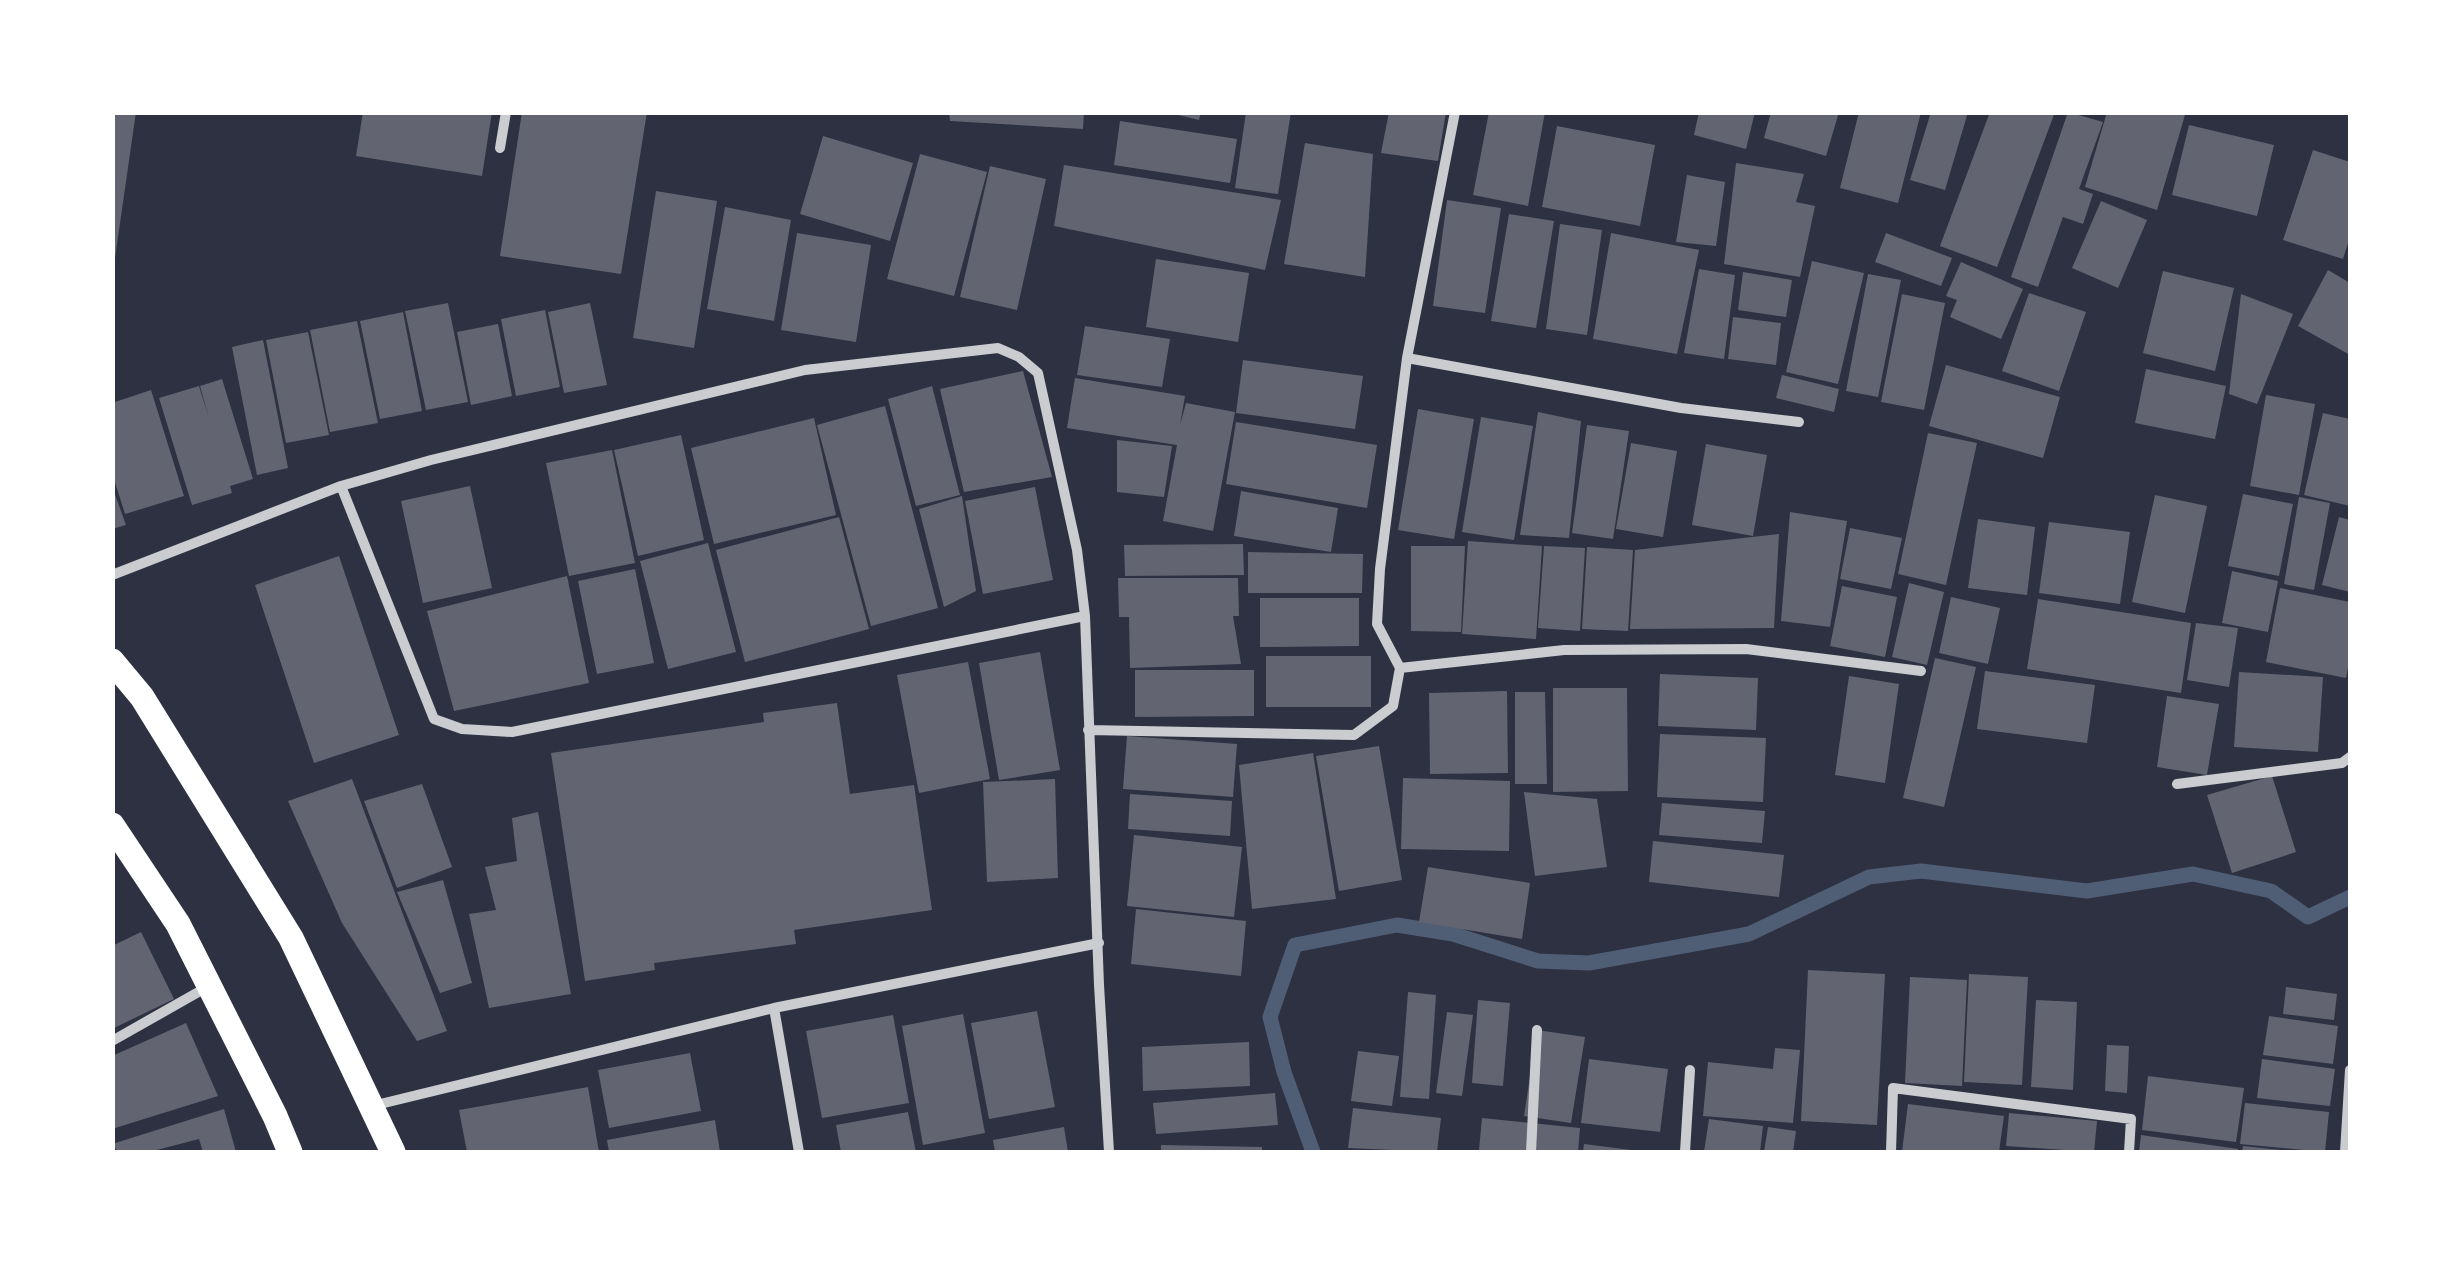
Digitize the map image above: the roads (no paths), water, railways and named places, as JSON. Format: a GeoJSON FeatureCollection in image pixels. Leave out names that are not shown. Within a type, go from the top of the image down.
{"type":"FeatureCollection","features":[{"type":"Feature","properties":{"kind":"main road"},"geometry":{"type":"LineString","coordinates":[[112,660],[142,697],[291,938],[393,1152]]}},
{"type":"Feature","properties":{"kind":"main road"},"geometry":{"type":"LineString","coordinates":[[112,825],[178,924],[290,1152]]}},
{"type":"Feature","properties":{"kind":"street"},"geometry":{"type":"LineString","coordinates":[[500,148],[506,112]]}},
{"type":"Feature","properties":{"kind":"street"},"geometry":{"type":"LineString","coordinates":[[1088,730],[1354,735],[1393,706],[1400,668],[1378,624],[1380,569],[1406,358],[1455,112]]}},
{"type":"Feature","properties":{"kind":"street"},"geometry":{"type":"LineString","coordinates":[[112,574],[342,486],[500,442],[805,370],[998,348],[1020,357],[1038,373],[1078,550],[1085,616],[1109,1152]]}},
{"type":"Feature","properties":{"kind":"street"},"geometry":{"type":"LineString","coordinates":[[1406,358],[1680,408],[1799,422]]}},
{"type":"Feature","properties":{"kind":"street"},"geometry":{"type":"LineString","coordinates":[[342,486],[434,719],[462,729],[512,732],[1085,616]]}},
{"type":"Feature","properties":{"kind":"street"},"geometry":{"type":"LineString","coordinates":[[1400,668],[1564,650],[1746,650],[1920,671]]}},
{"type":"Feature","properties":{"kind":"street"},"geometry":{"type":"LineString","coordinates":[[2178,784],[2342,763],[2350,757]]}},
{"type":"Feature","properties":{"kind":"street"},"geometry":{"type":"LineString","coordinates":[[371,1106],[774,1008],[1099,944]]}},
{"type":"Feature","properties":{"kind":"street"},"geometry":{"type":"LineString","coordinates":[[112,1041],[210,986]]}},
{"type":"Feature","properties":{"kind":"street"},"geometry":{"type":"LineString","coordinates":[[774,1008],[799,1152]]}},
{"type":"Feature","properties":{"kind":"street"},"geometry":{"type":"LineString","coordinates":[[1532,1152],[1537,1030]]}},
{"type":"Feature","properties":{"kind":"street"},"geometry":{"type":"LineString","coordinates":[[1685,1152],[1690,1070]]}},
{"type":"Feature","properties":{"kind":"street"},"geometry":{"type":"LineString","coordinates":[[2346,1152],[2350,1070]]}},
{"type":"Feature","properties":{"kind":"street"},"geometry":{"type":"LineString","coordinates":[[1891,1152],[1893,1088],[2131,1119],[2129,1152]]}},
{"type":"Feature","properties":{"kind":"waterway"},"geometry":{"type":"LineString","coordinates":[[1313,1152],[1284,1072],[1270,1017],[1295,945],[1397,925],[1453,934],[1538,961],[1589,963],[1749,934],[1869,877],[1921,871],[2087,891],[2193,874],[2271,891],[2308,917],[2350,897]]}}]}
